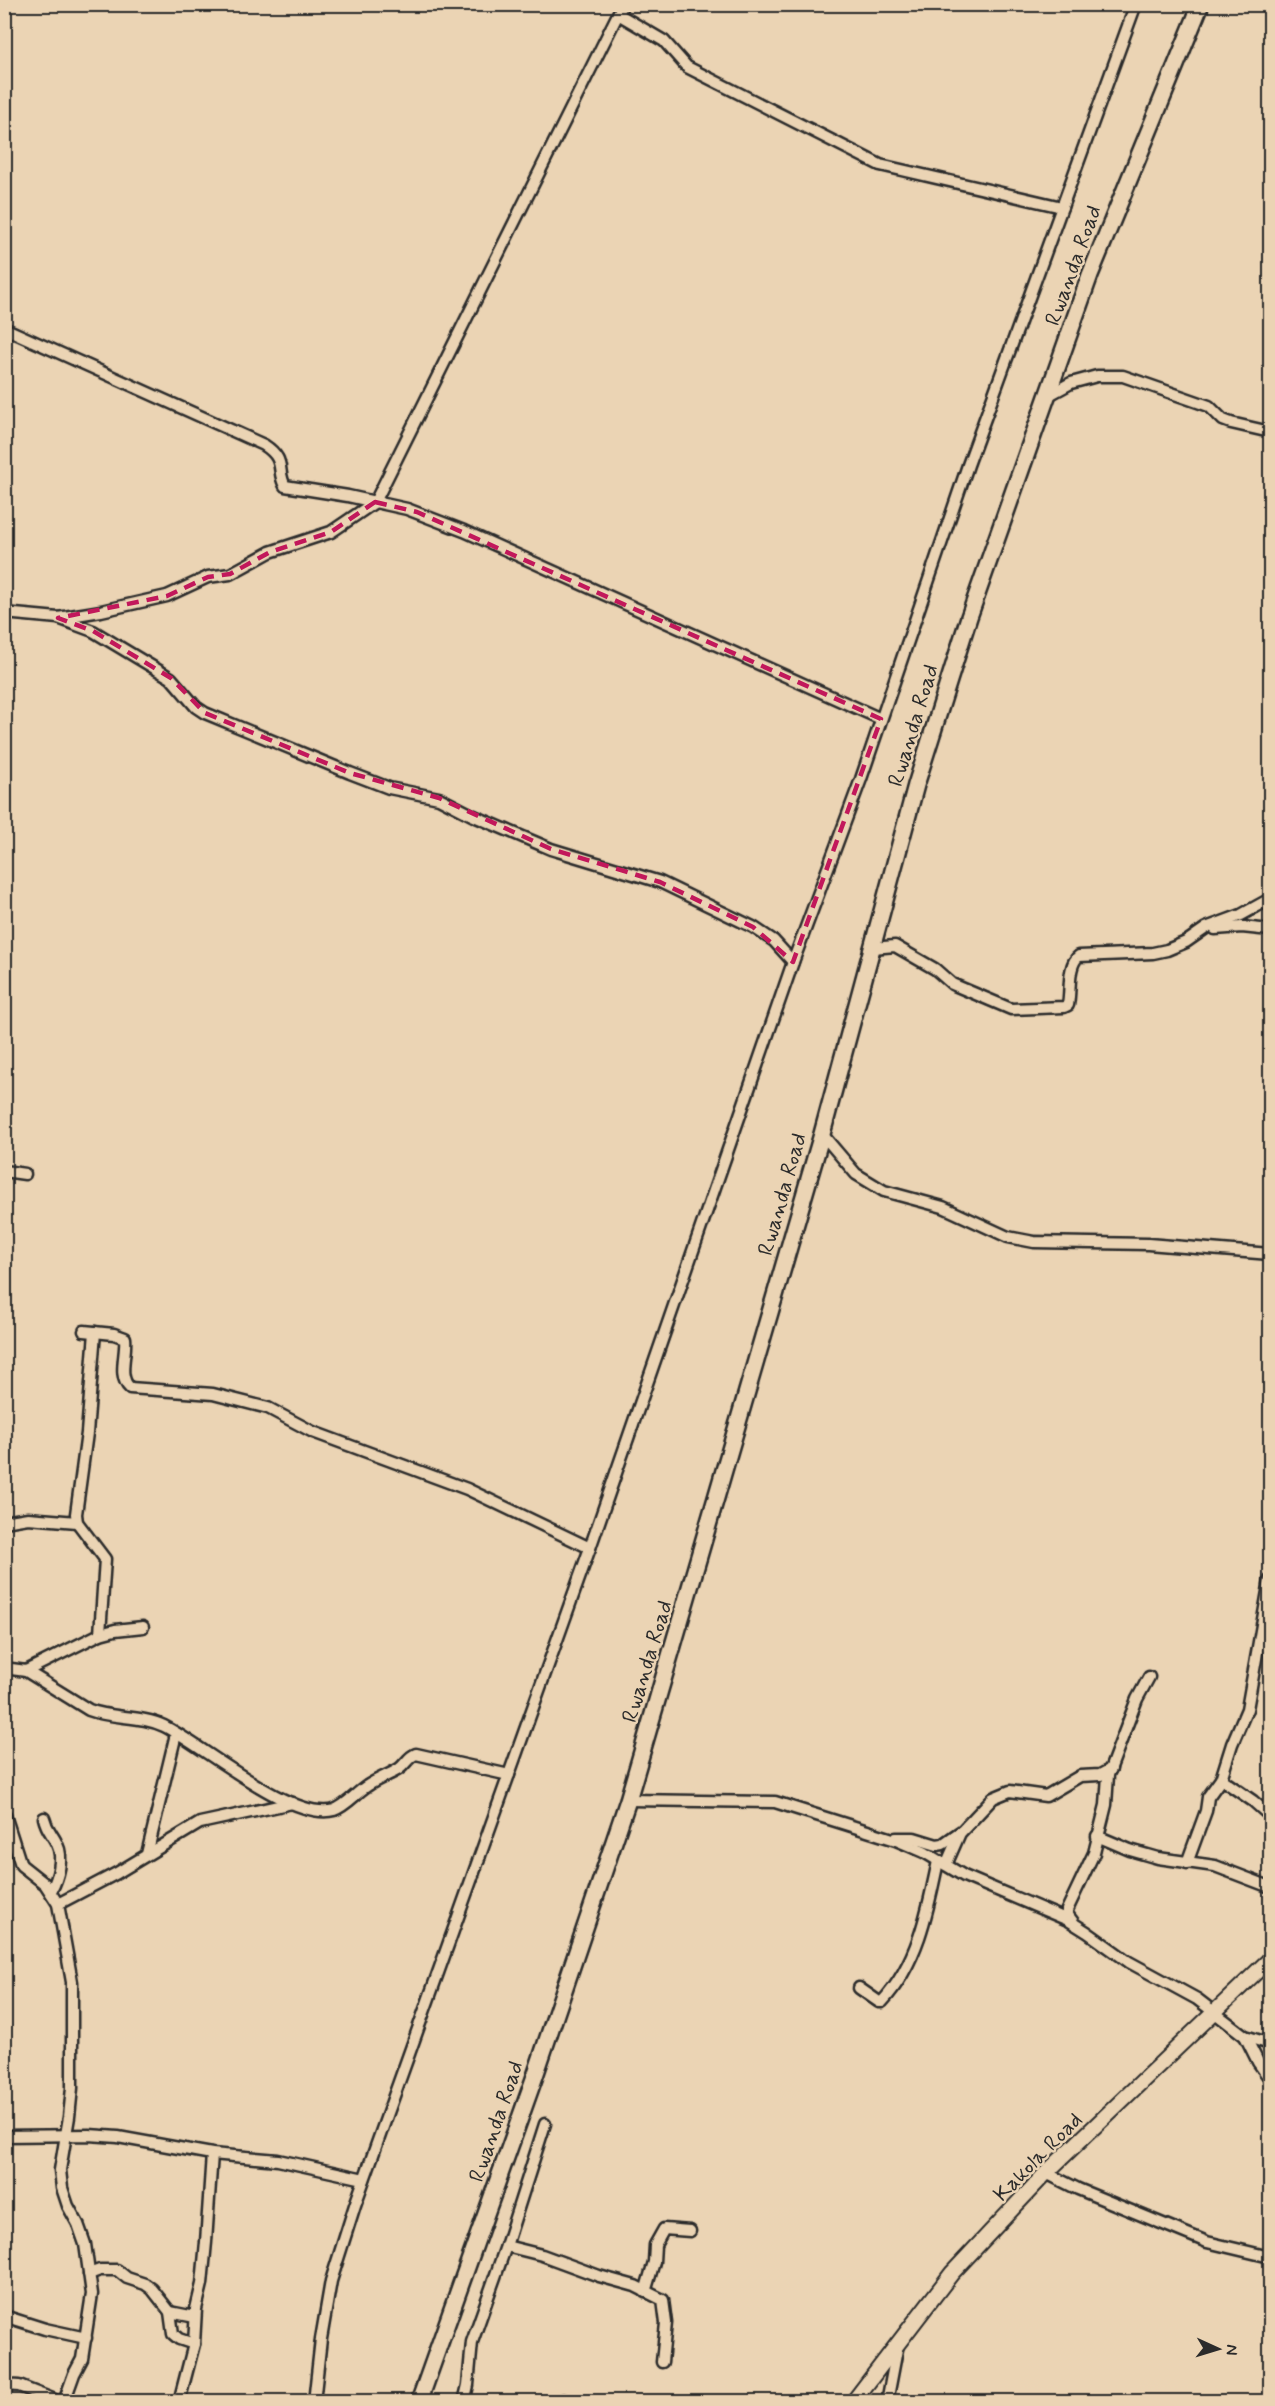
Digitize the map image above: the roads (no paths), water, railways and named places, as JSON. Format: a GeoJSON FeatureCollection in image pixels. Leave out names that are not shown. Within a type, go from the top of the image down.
{"type":"FeatureCollection","features":[{"type":"Feature","properties":{"kind":"highway","name":"Rwanda Road"},"geometry":{"type":"LineString","coordinates":[[419,2402],[535,2076],[628,1800],[822,1134],[916,785],[969,617],[1090,275],[1201,4]]}},
{"type":"Feature","properties":{"kind":"main road","name":"Kakola Road"},"geometry":{"type":"LineString","coordinates":[[853,2402],[952,2273],[1046,2173],[1270,1959]]}},
{"type":"Feature","properties":{"kind":"street"},"geometry":{"type":"LineString","coordinates":[[314,2402],[331,2280],[364,2179],[590,1548],[793,963],[882,719],[968,465],[1136,4]]}},
{"type":"Feature","properties":{"kind":"street"},"geometry":{"type":"LineString","coordinates":[[4,613],[58,618],[167,596],[208,577],[230,574],[270,552],[331,532],[375,502],[621,9],[664,41],[687,67],[880,165],[1062,207]]}},
{"type":"Feature","properties":{"kind":"street"},"geometry":{"type":"LineString","coordinates":[[4,328],[264,445],[273,452],[281,464],[285,486],[417,512],[882,719]]}},
{"type":"Feature","properties":{"kind":"street"},"geometry":{"type":"LineString","coordinates":[[1049,396],[1071,383],[1097,376],[1122,376],[1209,406],[1223,420],[1270,432]]}},
{"type":"Feature","properties":{"kind":"street"},"geometry":{"type":"LineString","coordinates":[[58,618],[93,632],[171,678],[196,707],[205,712],[369,781],[389,788],[439,798],[474,816],[551,849],[660,882],[753,927],[774,941],[793,963]]}},
{"type":"Feature","properties":{"kind":"street"},"geometry":{"type":"LineString","coordinates":[[873,948],[895,946],[935,969],[952,984],[1016,1010],[1067,1006],[1070,998],[1072,964],[1079,956],[1154,953],[1186,942],[1203,930],[1241,915],[1270,899]]}},
{"type":"Feature","properties":{"kind":"street"},"geometry":{"type":"LineString","coordinates":[[1203,930],[1242,927],[1270,930]]}},
{"type":"Feature","properties":{"kind":"street"},"geometry":{"type":"LineString","coordinates":[[822,1134],[856,1174],[884,1191],[943,1207],[1008,1236],[1034,1242],[1148,1244],[1270,1254]]}},
{"type":"Feature","properties":{"kind":"street"},"geometry":{"type":"LineString","coordinates":[[4,1171],[25,1174]]}},
{"type":"Feature","properties":{"kind":"street"},"geometry":{"type":"LineString","coordinates":[[100,1634],[105,1559],[77,1522],[75,1506],[87,1433],[89,1332],[121,1335],[125,1338],[123,1375],[130,1388],[213,1394],[268,1408],[312,1432],[467,1489],[590,1548]]}},
{"type":"Feature","properties":{"kind":"street"},"geometry":{"type":"LineString","coordinates":[[4,1522],[28,1518],[77,1522]]}},
{"type":"Feature","properties":{"kind":"street"},"geometry":{"type":"LineString","coordinates":[[1187,1863],[1206,1811],[1208,1797],[1221,1779],[1232,1744],[1247,1709],[1267,1609],[1270,1580]]}},
{"type":"Feature","properties":{"kind":"street"},"geometry":{"type":"LineString","coordinates":[[26,1671],[100,1634],[143,1627]]}},
{"type":"Feature","properties":{"kind":"street"},"geometry":{"type":"LineString","coordinates":[[4,1668],[26,1671],[89,1710],[110,1717],[156,1723],[262,1788],[292,1803],[314,1810],[335,1810],[364,1788],[399,1769],[408,1758],[416,1754],[509,1775]]}},
{"type":"Feature","properties":{"kind":"street"},"geometry":{"type":"LineString","coordinates":[[1076,1925],[1067,1914],[1067,1910],[1094,1853],[1106,1805],[1108,1775],[1137,1699],[1149,1677]]}},
{"type":"Feature","properties":{"kind":"street"},"geometry":{"type":"LineString","coordinates":[[147,1854],[177,1734]]}},
{"type":"Feature","properties":{"kind":"street"},"geometry":{"type":"LineString","coordinates":[[859,1988],[879,2002],[882,2002],[892,1991],[917,1943],[942,1863],[965,1828],[993,1798],[1004,1793],[1026,1792],[1046,1796],[1080,1776],[1100,1775],[1111,1769]]}},
{"type":"Feature","properties":{"kind":"street"},"geometry":{"type":"LineString","coordinates":[[1221,1779],[1270,1816]]}},
{"type":"Feature","properties":{"kind":"street"},"geometry":{"type":"LineString","coordinates":[[628,1800],[774,1802],[891,1838],[964,1875],[1076,1925],[1129,1962],[1197,1999],[1245,2036],[1270,2044]]}},
{"type":"Feature","properties":{"kind":"street"},"geometry":{"type":"LineString","coordinates":[[58,1904],[117,1873],[200,1823],[292,1803]]}},
{"type":"Feature","properties":{"kind":"street"},"geometry":{"type":"LineString","coordinates":[[4,1812],[21,1865],[51,1891],[58,1904],[73,1998],[72,2088],[60,2170],[62,2188],[85,2244],[92,2294],[82,2359],[64,2402]]}},
{"type":"Feature","properties":{"kind":"street"},"geometry":{"type":"LineString","coordinates":[[44,1818],[48,1833],[57,1844],[60,1857],[56,1880],[51,1891]]}},
{"type":"Feature","properties":{"kind":"street"},"geometry":{"type":"LineString","coordinates":[[891,1838],[914,1838],[937,1845],[943,1844],[965,1828]]}},
{"type":"Feature","properties":{"kind":"street"},"geometry":{"type":"LineString","coordinates":[[1097,1836],[1131,1850],[1187,1863],[1215,1866],[1270,1887]]}},
{"type":"Feature","properties":{"kind":"street"},"geometry":{"type":"LineString","coordinates":[[1245,2036],[1258,2062],[1270,2079]]}},
{"type":"Feature","properties":{"kind":"street"},"geometry":{"type":"LineString","coordinates":[[464,2402],[472,2342],[545,2124]]}},
{"type":"Feature","properties":{"kind":"street"},"geometry":{"type":"LineString","coordinates":[[4,2136],[118,2137],[212,2154],[278,2160],[364,2179]]}},
{"type":"Feature","properties":{"kind":"street"},"geometry":{"type":"LineString","coordinates":[[179,2402],[194,2344],[195,2317],[202,2284],[212,2154]]}},
{"type":"Feature","properties":{"kind":"street"},"geometry":{"type":"LineString","coordinates":[[1046,2173],[1078,2189],[1207,2242],[1270,2257]]}},
{"type":"Feature","properties":{"kind":"street"},"geometry":{"type":"LineString","coordinates":[[645,2292],[658,2237],[664,2229],[690,2230]]}},
{"type":"Feature","properties":{"kind":"street"},"geometry":{"type":"LineString","coordinates":[[506,2246],[542,2255],[598,2276],[635,2286],[663,2300],[666,2334],[662,2362]]}},
{"type":"Feature","properties":{"kind":"street"},"geometry":{"type":"LineString","coordinates":[[89,2274],[100,2270],[117,2271],[152,2289],[158,2300],[170,2312],[195,2317]]}},
{"type":"Feature","properties":{"kind":"street"},"geometry":{"type":"LineString","coordinates":[[170,2312],[173,2334],[194,2344]]}},
{"type":"Feature","properties":{"kind":"street"},"geometry":{"type":"LineString","coordinates":[[7,2317],[45,2329],[86,2338]]}},
{"type":"Feature","properties":{"kind":"street"},"geometry":{"type":"LineString","coordinates":[[887,2402],[898,2343]]}},
{"type":"Feature","properties":{"kind":"street"},"geometry":{"type":"LineString","coordinates":[[4,2385],[19,2386],[60,2402]]}},
{"type":"Feature","properties":{"kind":"street"},"geometry":{"type":"LineString","coordinates":[[560,2402],[563,2400],[576,2402]]}}]}
